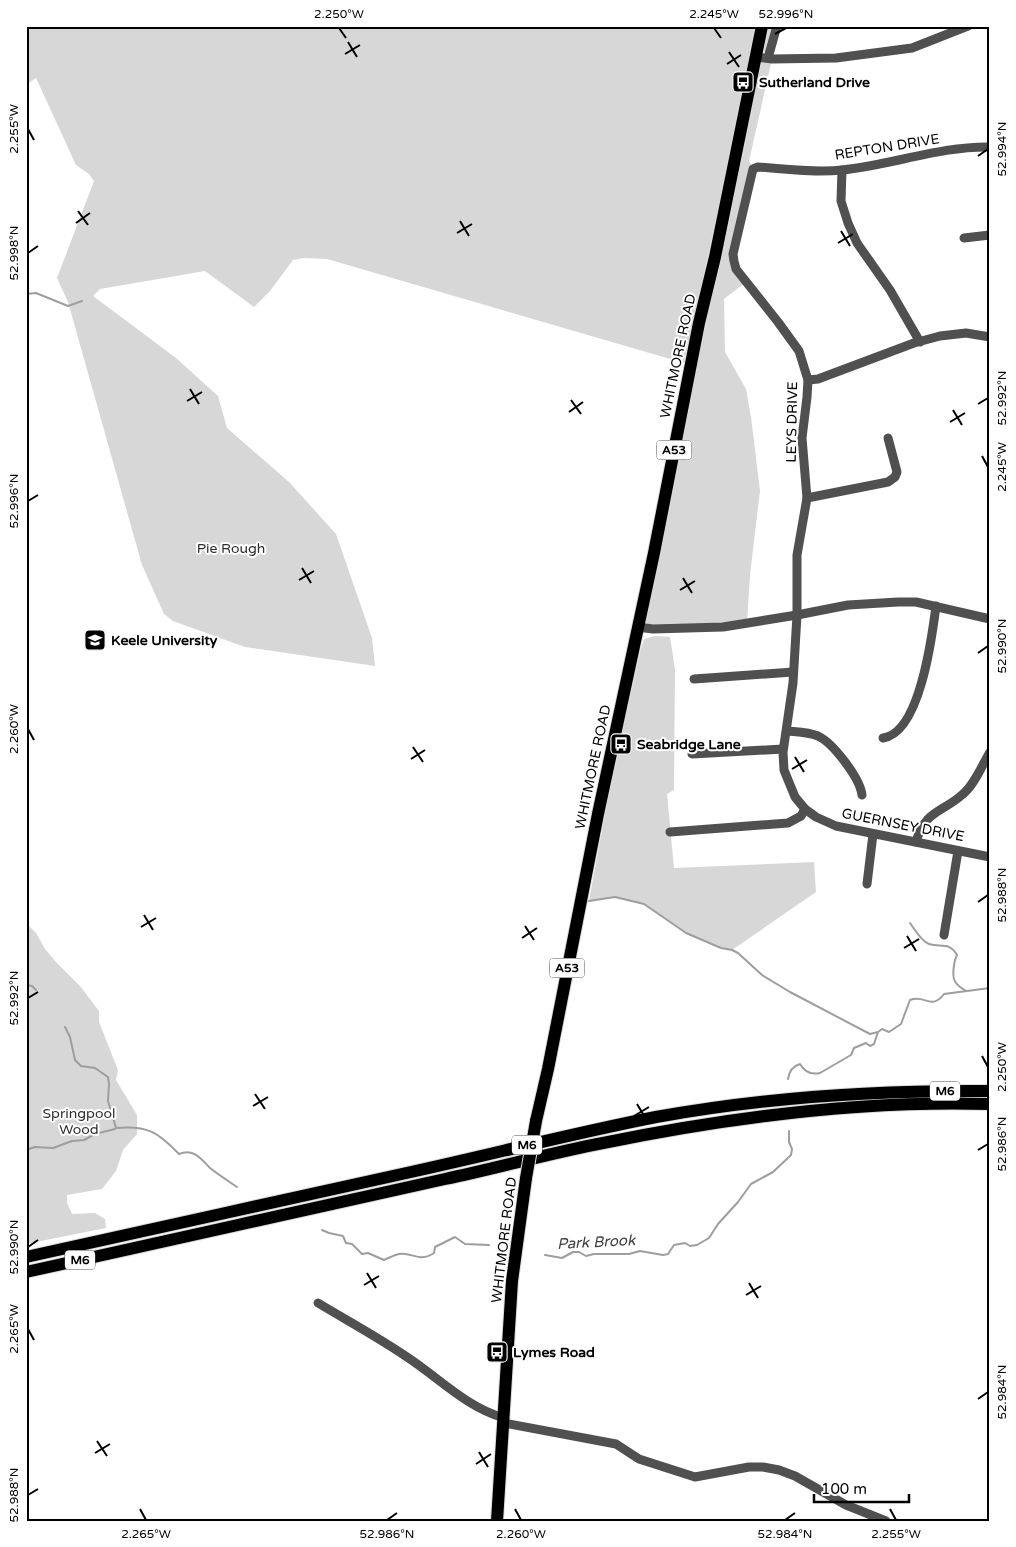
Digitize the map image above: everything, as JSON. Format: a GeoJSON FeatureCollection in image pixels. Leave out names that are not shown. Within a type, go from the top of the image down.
{"type":"FeatureCollection","features":[{"type":"Feature","properties":{"kind":"highway","name":"WHITMORE ROAD"},"geometry":{"type":"LineString","coordinates":[[497,1521],[512,1281],[526,1178],[699,323],[762,58],[762,26]]}},
{"type":"Feature","properties":{"kind":"highway","name":"M6"},"geometry":{"type":"LineString","coordinates":[[26,1257],[413,1172],[592,1130],[668,1116],[807,1097],[901,1091],[990,1090]]}},
{"type":"Feature","properties":{"kind":"highway","name":"M6"},"geometry":{"type":"LineString","coordinates":[[26,1272],[446,1179],[566,1150],[653,1133],[765,1116],[821,1111],[904,1105],[990,1104]]}},
{"type":"Feature","properties":{"kind":"street","name":"WHITMORE ROAD"},"geometry":{"type":"LineString","coordinates":[[762,58],[777,26]]}},
{"type":"Feature","properties":{"kind":"street"},"geometry":{"type":"LineString","coordinates":[[762,58],[836,58],[912,48],[968,26]]}},
{"type":"Feature","properties":{"kind":"street","name":"REPTON DRIVE"},"geometry":{"type":"LineString","coordinates":[[758,166],[800,170],[842,170],[967,148],[990,146]]}},
{"type":"Feature","properties":{"kind":"street","name":"LEYS DRIVE"},"geometry":{"type":"LineString","coordinates":[[758,166],[753,169],[733,254],[736,269],[799,351],[808,380],[802,438],[807,498],[797,555],[797,615]]}},
{"type":"Feature","properties":{"kind":"street"},"geometry":{"type":"LineString","coordinates":[[842,170],[841,201],[857,243],[890,290],[920,342]]}},
{"type":"Feature","properties":{"kind":"street"},"geometry":{"type":"LineString","coordinates":[[964,238],[990,236]]}},
{"type":"Feature","properties":{"kind":"street"},"geometry":{"type":"LineString","coordinates":[[808,380],[818,379],[940,336],[966,333],[990,337]]}},
{"type":"Feature","properties":{"kind":"street"},"geometry":{"type":"LineString","coordinates":[[807,498],[888,482],[896,477],[897,472],[888,438]]}},
{"type":"Feature","properties":{"kind":"street"},"geometry":{"type":"LineString","coordinates":[[637,627],[654,629],[723,627],[848,605],[898,602],[916,602],[990,619]]}},
{"type":"Feature","properties":{"kind":"street"},"geometry":{"type":"LineString","coordinates":[[883,738],[888,737],[901,728],[909,718],[927,660],[936,606]]}},
{"type":"Feature","properties":{"kind":"street","name":"GUERNSEY DRIVE"},"geometry":{"type":"LineString","coordinates":[[797,615],[793,672],[783,749],[784,770],[795,797],[816,818],[836,826],[990,857]]}},
{"type":"Feature","properties":{"kind":"street"},"geometry":{"type":"LineString","coordinates":[[694,678],[793,672]]}},
{"type":"Feature","properties":{"kind":"street"},"geometry":{"type":"LineString","coordinates":[[786,731],[820,737],[841,757],[855,776],[861,786],[862,795]]}},
{"type":"Feature","properties":{"kind":"street"},"geometry":{"type":"LineString","coordinates":[[692,754],[783,749]]}},
{"type":"Feature","properties":{"kind":"street"},"geometry":{"type":"LineString","coordinates":[[916,842],[920,830],[932,815],[964,794],[990,752]]}},
{"type":"Feature","properties":{"kind":"street"},"geometry":{"type":"LineString","coordinates":[[670,832],[788,823],[801,816],[805,809]]}},
{"type":"Feature","properties":{"kind":"street"},"geometry":{"type":"LineString","coordinates":[[867,884],[873,834]]}},
{"type":"Feature","properties":{"kind":"street"},"geometry":{"type":"LineString","coordinates":[[944,936],[958,850]]}},
{"type":"Feature","properties":{"kind":"street"},"geometry":{"type":"LineString","coordinates":[[318,1303],[408,1358],[457,1394],[504,1421],[616,1444],[639,1459],[695,1477],[749,1467],[779,1470],[795,1476],[846,1505],[886,1521]]}},
{"type":"Feature","properties":{"kind":"green space","name":"Pie Rough"},"geometry":{"type":"Polygon","coordinates":[[[26,26],[757,26],[684,363],[327,259],[304,258],[293,260],[270,291],[254,307],[205,271],[100,289],[93,296],[176,358],[218,396],[227,428],[289,482],[336,534],[372,638],[375,666],[245,647],[173,621],[164,614],[142,565],[68,302],[57,278],[94,181],[89,174],[76,165],[36,78],[26,85],[26,26]]]}},
{"type":"Feature","properties":{"kind":"green space"},"geometry":{"type":"Polygon","coordinates":[[[762,26],[777,26],[768,53],[763,51],[756,57],[772,59],[749,161],[753,169],[733,254],[746,282],[724,299],[725,352],[746,389],[760,491],[750,575],[747,623],[637,627],[762,26]]]}},
{"type":"Feature","properties":{"kind":"green space"},"geometry":{"type":"Polygon","coordinates":[[[655,636],[670,637],[675,669],[674,790],[667,794],[674,868],[814,862],[816,892],[732,950],[721,948],[686,933],[644,904],[614,897],[589,901],[606,808],[640,652],[644,639],[655,636]]]}},
{"type":"Feature","properties":{"kind":"green space","name":"Springpool Wood"},"geometry":{"type":"Polygon","coordinates":[[[26,923],[36,933],[45,949],[80,986],[99,1011],[99,1022],[118,1070],[116,1080],[137,1115],[137,1134],[123,1150],[116,1171],[102,1189],[67,1195],[67,1203],[72,1214],[95,1213],[105,1219],[106,1228],[26,1244],[26,923]]]}},
{"type":"Feature","properties":{"kind":"waterway"},"geometry":{"type":"LineString","coordinates":[[26,294],[36,293],[68,306],[82,301]]}},
{"type":"Feature","properties":{"kind":"waterway"},"geometry":{"type":"LineString","coordinates":[[589,901],[615,897],[644,904],[686,933],[738,953],[762,975],[790,992],[870,1034],[878,1032]]}},
{"type":"Feature","properties":{"kind":"waterway"},"geometry":{"type":"LineString","coordinates":[[910,923],[926,943],[948,946],[954,951],[957,955],[954,981],[966,991]]}},
{"type":"Feature","properties":{"kind":"waterway","name":"Park Brook"},"geometry":{"type":"LineString","coordinates":[[26,985],[32,986],[36,990]]}},
{"type":"Feature","properties":{"kind":"waterway","name":"Park Brook"},"geometry":{"type":"LineString","coordinates":[[788,1079],[795,1066],[800,1064],[811,1073],[820,1073],[851,1055],[854,1048],[866,1043],[870,1046],[874,1044],[878,1032],[882,1029],[889,1032],[901,1024],[910,1000],[920,999],[931,1002],[939,999],[944,994],[990,988]]}},
{"type":"Feature","properties":{"kind":"waterway","name":"Park Brook"},"geometry":{"type":"LineString","coordinates":[[65,1027],[70,1037],[75,1060],[81,1066],[95,1068],[108,1077],[108,1101],[116,1128],[144,1129],[158,1135],[179,1154],[189,1152],[197,1155],[210,1168],[237,1187]]}},
{"type":"Feature","properties":{"kind":"waterway"},"geometry":{"type":"LineString","coordinates":[[26,1150],[35,1147],[53,1148],[115,1129]]}},
{"type":"Feature","properties":{"kind":"waterway","name":"Park Brook"},"geometry":{"type":"LineString","coordinates":[[545,1255],[562,1258],[573,1252],[579,1252],[586,1256],[594,1254],[629,1254],[640,1251],[663,1255],[668,1254],[674,1245],[685,1243],[690,1246],[697,1245],[709,1238],[751,1184],[773,1172],[791,1155],[789,1131]]}},
{"type":"Feature","properties":{"kind":"waterway","name":"Park Brook"},"geometry":{"type":"LineString","coordinates":[[322,1230],[343,1236],[346,1243],[352,1244],[362,1254],[368,1253],[384,1260],[399,1254],[420,1257],[429,1256],[434,1253],[435,1247],[455,1237],[465,1244],[489,1245]]}},
{"type":"Feature","properties":{"kind":"place","name":"Sutherland Drive"},"geometry":{"type":"Point","coordinates":[743,82]}},
{"type":"Feature","properties":{"kind":"place","name":"Keele University"},"geometry":{"type":"Point","coordinates":[95,640]}},
{"type":"Feature","properties":{"kind":"place","name":"Seabridge Lane"},"geometry":{"type":"Point","coordinates":[621,744]}},
{"type":"Feature","properties":{"kind":"place","name":"Lymes Road"},"geometry":{"type":"Point","coordinates":[497,1352]}}]}
